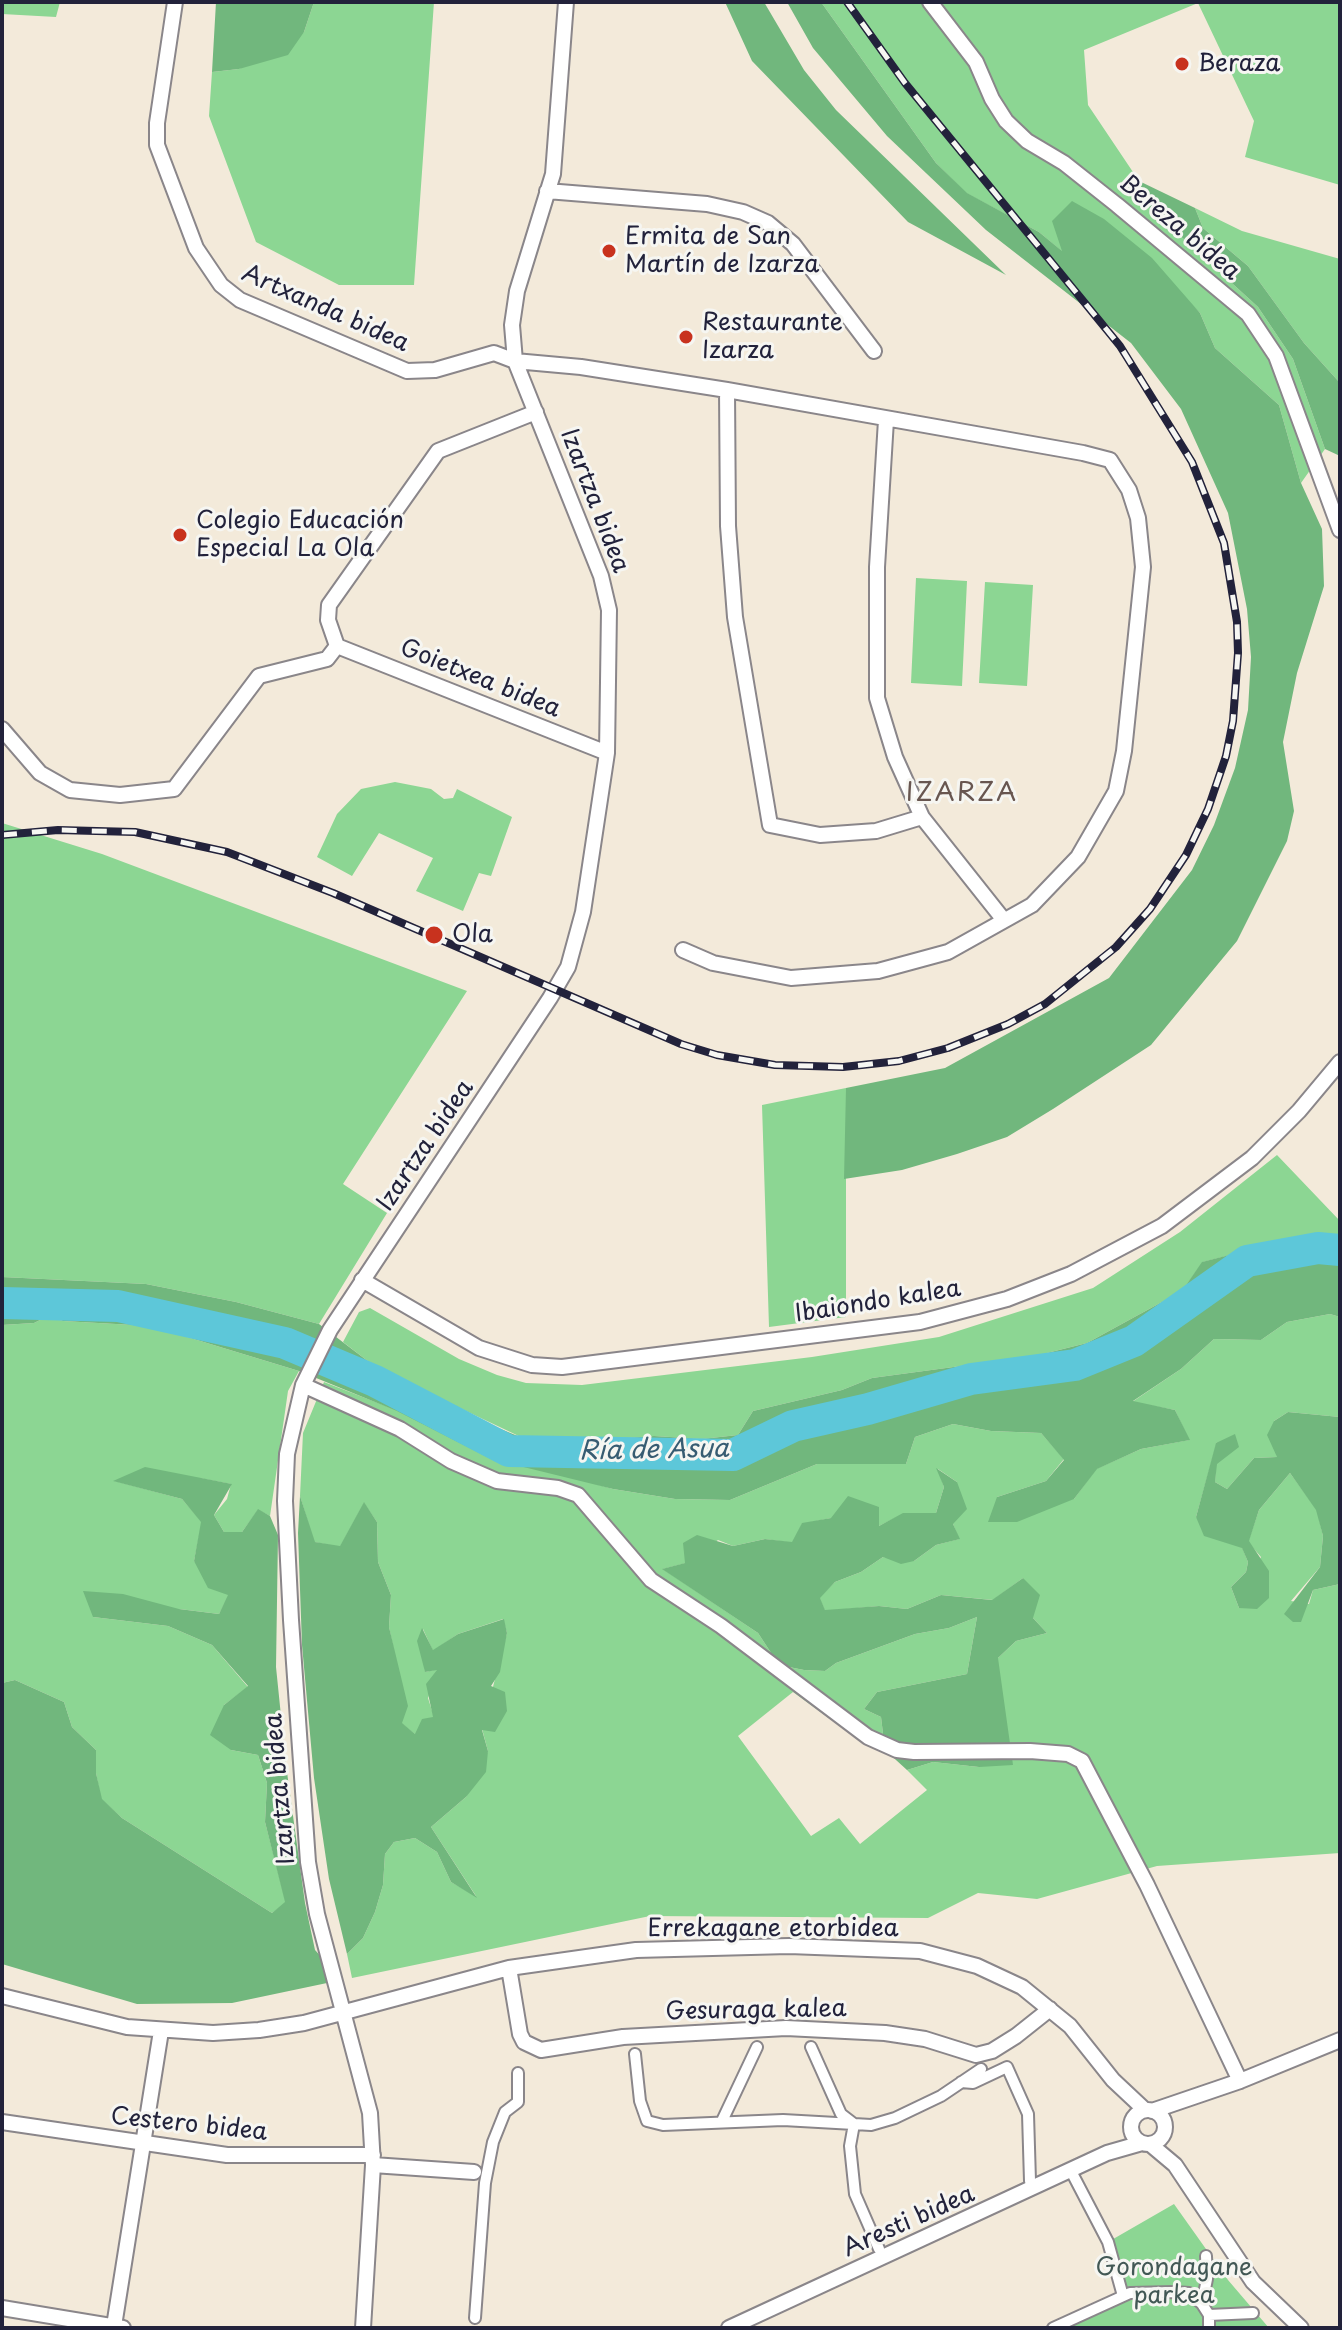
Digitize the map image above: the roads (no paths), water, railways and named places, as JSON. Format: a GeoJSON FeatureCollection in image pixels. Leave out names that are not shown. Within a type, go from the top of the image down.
{"type":"FeatureCollection","features":[{"type":"Feature","properties":{"kind":"street","name":"Artxanda bidea"},"geometry":{"type":"LineString","coordinates":[[175,2],[157,123],[157,145],[184,223],[201,257],[221,285],[240,300],[407,371],[435,370],[494,353],[515,361],[581,367],[727,390],[1110,460],[1129,490],[1138,518],[1143,567],[1124,751],[1116,791],[1078,857],[1032,905],[1003,919]]}},
{"type":"Feature","properties":{"kind":"street","name":"Izartza bidea"},"geometry":{"type":"LineString","coordinates":[[363,2328],[373,2160],[366,2092],[317,1914],[308,1862],[291,1620],[285,1501],[287,1454],[305,1382],[330,1330],[456,1144],[568,967],[583,912],[607,753],[607,595],[515,361],[512,325],[517,291],[553,174],[566,2]]}},
{"type":"Feature","properties":{"kind":"street","name":"Bereza bidea"},"geometry":{"type":"LineString","coordinates":[[930,2],[976,62],[992,99],[1006,121],[1027,141],[1064,163],[1117,205],[1248,314],[1276,356],[1340,530]]}},
{"type":"Feature","properties":{"kind":"street"},"geometry":{"type":"LineString","coordinates":[[547,191],[707,204],[743,212],[768,223],[793,244],[874,351]]}},
{"type":"Feature","properties":{"kind":"street"},"geometry":{"type":"LineString","coordinates":[[727,390],[728,526],[735,617],[770,825],[820,835],[876,831],[922,817]]}},
{"type":"Feature","properties":{"kind":"street"},"geometry":{"type":"LineString","coordinates":[[2,729],[40,773],[70,790],[120,795],[174,789],[259,676],[327,659],[337,646],[328,620],[329,605],[438,451],[536,412]]}},
{"type":"Feature","properties":{"kind":"street"},"geometry":{"type":"LineString","coordinates":[[683,950],[713,963],[791,978],[878,971],[948,952],[1003,919],[922,817],[895,757],[877,698],[877,567],[886,420]]}},
{"type":"Feature","properties":{"kind":"street","name":"Goietxea bidea"},"geometry":{"type":"LineString","coordinates":[[337,646],[607,753]]}},
{"type":"Feature","properties":{"kind":"street","name":"Ibaiondo kalea"},"geometry":{"type":"LineString","coordinates":[[362,1280],[479,1348],[532,1365],[562,1367],[934,1319],[1007,1299],[1071,1274],[1162,1226],[1209,1194],[1261,1150],[1340,1062]]}},
{"type":"Feature","properties":{"kind":"street"},"geometry":{"type":"LineString","coordinates":[[305,1382],[400,1429],[451,1461],[497,1481],[558,1488],[578,1495],[651,1580],[721,1626],[868,1737],[897,1750],[914,1752],[1030,1751],[1068,1754],[1082,1761],[1147,1885],[1240,2081]]}},
{"type":"Feature","properties":{"kind":"street","name":"Errekagane etorbidea"},"geometry":{"type":"LineString","coordinates":[[2,1996],[79,2018],[161,2031],[259,2030],[344,2012],[509,1968],[688,1946],[920,1951],[977,1966],[1022,1987],[1070,2026],[1140,2117]]}},
{"type":"Feature","properties":{"kind":"street","name":"Gesuraga kalea"},"geometry":{"type":"LineString","coordinates":[[509,1968],[520,2034],[524,2042],[541,2050],[623,2037],[786,2028],[885,2033],[925,2039],[976,2055],[992,2051],[1050,2009]]}},
{"type":"Feature","properties":{"kind":"street"},"geometry":{"type":"LineString","coordinates":[[2,2308],[118,2327],[161,2031]]}},
{"type":"Feature","properties":{"kind":"street","name":"Aresti bidea"},"geometry":{"type":"LineString","coordinates":[[1107,2153],[1140,2117],[1340,2040]]}},
{"type":"Feature","properties":{"kind":"street"},"geometry":{"type":"LineString","coordinates":[[722,2121],[757,2047]]}},
{"type":"Feature","properties":{"kind":"street"},"geometry":{"type":"LineString","coordinates":[[811,2047],[841,2114],[854,2124]]}},
{"type":"Feature","properties":{"kind":"street"},"geometry":{"type":"LineString","coordinates":[[635,2054],[640,2101],[647,2121],[663,2125],[722,2121],[871,2125],[895,2118],[981,2069]]}},
{"type":"Feature","properties":{"kind":"street"},"geometry":{"type":"LineString","coordinates":[[961,2082],[973,2083],[1007,2067],[1028,2114],[1030,2181]]}},
{"type":"Feature","properties":{"kind":"street"},"geometry":{"type":"LineString","coordinates":[[475,2318],[488,2169],[493,2142],[505,2112],[518,2102],[518,2073]]}},
{"type":"Feature","properties":{"kind":"street","name":"Aresti bidea"},"geometry":{"type":"LineString","coordinates":[[1164,2127],[1195,2097]]}},
{"type":"Feature","properties":{"kind":"street"},"geometry":{"type":"LineString","coordinates":[[1175,2165],[1134,2137],[1140,2117],[1160,2115],[1175,2165],[1253,2282],[1301,2328]]}},
{"type":"Feature","properties":{"kind":"street","name":"Cestero bidea"},"geometry":{"type":"LineString","coordinates":[[2,2122],[227,2155],[373,2160],[474,2172]]}},
{"type":"Feature","properties":{"kind":"street"},"geometry":{"type":"LineString","coordinates":[[854,2124],[850,2146],[855,2194],[879,2249]]}},
{"type":"Feature","properties":{"kind":"street"},"geometry":{"type":"LineString","coordinates":[[1146,2143],[1160,2139],[1164,2127]]}},
{"type":"Feature","properties":{"kind":"street","name":"Aresti bidea"},"geometry":{"type":"LineString","coordinates":[[729,2328],[1072,2173],[1107,2153],[1146,2143]]}},
{"type":"Feature","properties":{"kind":"street"},"geometry":{"type":"LineString","coordinates":[[1072,2173],[1108,2242],[1123,2296]]}},
{"type":"Feature","properties":{"kind":"street"},"geometry":{"type":"LineString","coordinates":[[1202,2304],[1207,2279],[1206,2256]]}},
{"type":"Feature","properties":{"kind":"street"},"geometry":{"type":"LineString","coordinates":[[1053,2328],[1123,2296],[1189,2293],[1209,2315],[1209,2328]]}},
{"type":"Feature","properties":{"kind":"street"},"geometry":{"type":"LineString","coordinates":[[1209,2315],[1253,2313]]}},
{"type":"Feature","properties":{"kind":"waterway","name":"Ría de Asua"},"geometry":{"type":"LineString","coordinates":[[2,1303],[118,1306],[285,1343],[375,1381],[509,1451],[733,1455],[793,1426],[868,1409],[971,1379],[1075,1365],[1134,1341],[1247,1261],[1318,1248],[1340,1250]]}},
{"type":"Feature","properties":{"kind":"railway"},"geometry":{"type":"LineString","coordinates":[[2,835],[58,830],[135,832],[227,852],[333,893],[681,1044],[717,1055],[775,1065],[843,1067],[899,1061],[948,1048],[1008,1024],[1045,1004],[1116,947],[1150,909],[1186,855],[1208,809],[1226,756],[1233,721],[1238,653],[1237,622],[1224,543],[1192,462],[1120,346],[905,83],[847,2]]}},
{"type":"Feature","properties":{"kind":"place","name":"Beraza"},"geometry":{"type":"Point","coordinates":[1182,64]}},
{"type":"Feature","properties":{"kind":"place","name":"Ermita de San Martín de Izarza"},"geometry":{"type":"Point","coordinates":[609,251]}},
{"type":"Feature","properties":{"kind":"place","name":"Restaurante Izarza"},"geometry":{"type":"Point","coordinates":[686,337]}},
{"type":"Feature","properties":{"kind":"place","name":"Colegio Educación Especial La Ola"},"geometry":{"type":"Point","coordinates":[180,535]}},
{"type":"Feature","properties":{"kind":"place","name":"Ola"},"geometry":{"type":"Point","coordinates":[434,935]}},
{"type":"Feature","properties":{"kind":"district","name":"IZARZA"},"geometry":{"type":"Point","coordinates":[962,794]}},
{"type":"Feature","properties":{"kind":"park label","name":"Gorondagane parkea"},"geometry":{"type":"Point","coordinates":[1174,2282]}}]}
